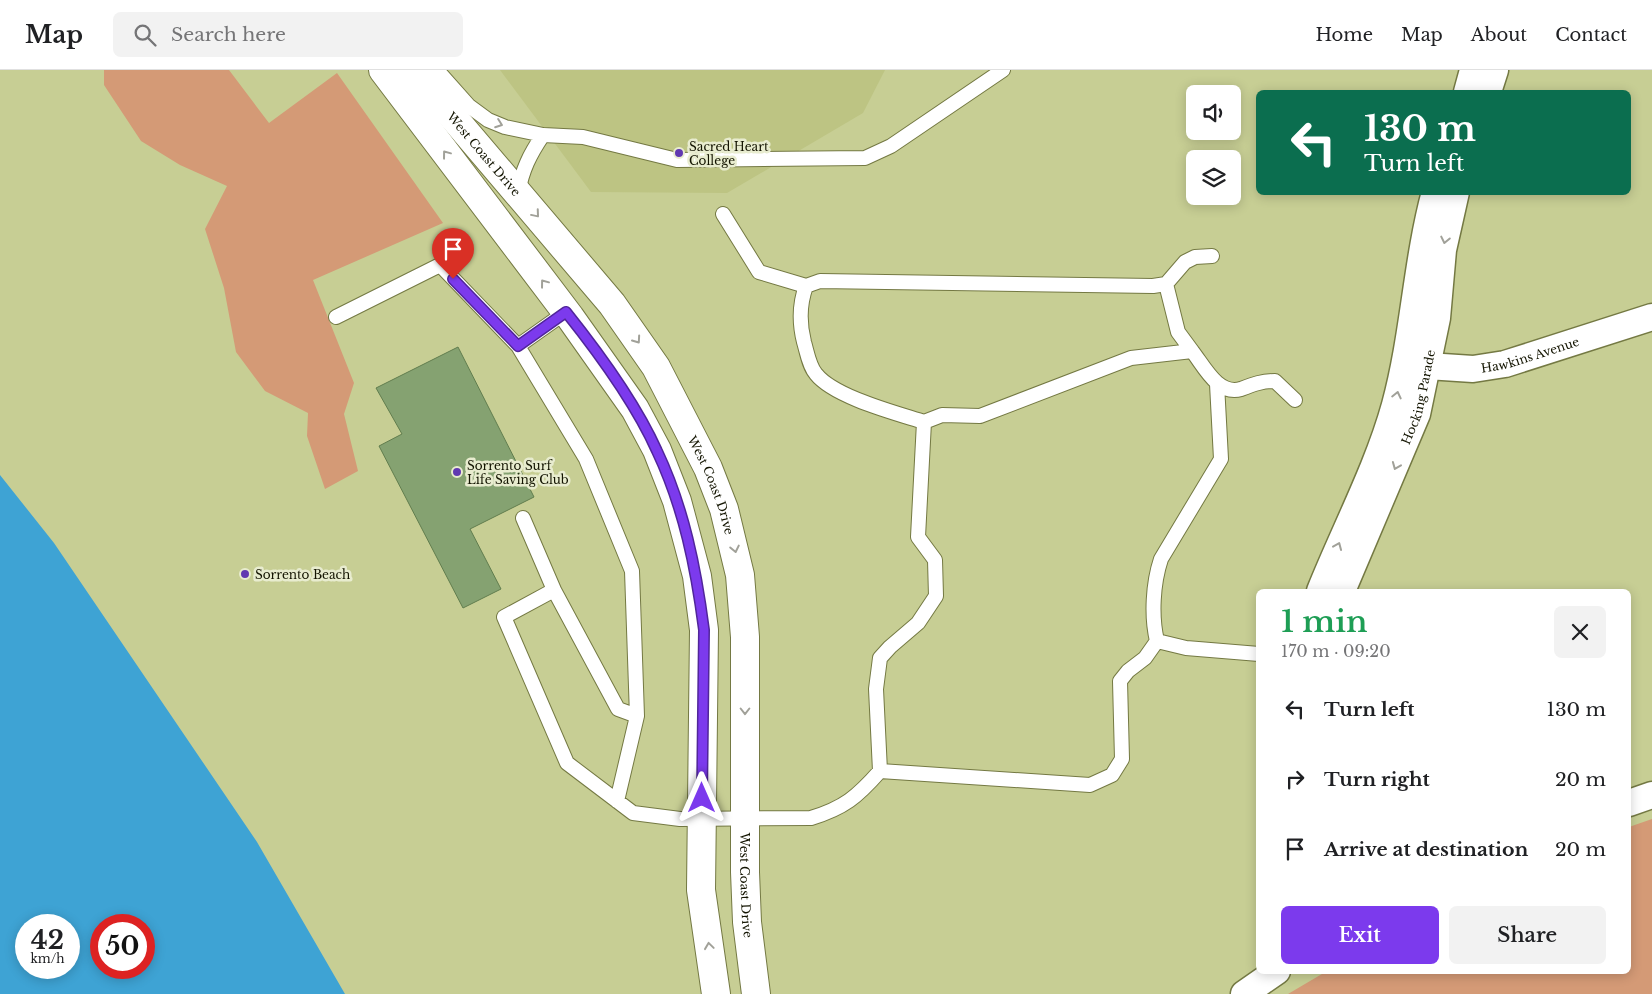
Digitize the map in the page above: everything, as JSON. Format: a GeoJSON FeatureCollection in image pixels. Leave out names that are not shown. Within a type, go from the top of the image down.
{"type":"FeatureCollection","features":[{"type":"Feature","properties":{"kind":"main road"},"geometry":{"type":"LineString","coordinates":[[383,70],[566,312],[635,409],[657,450],[677,501],[688,536],[697,576],[704,630],[701,890],[716,994]]}},
{"type":"Feature","properties":{"kind":"main road","name":"West Coast Drive"},"geometry":{"type":"LineString","coordinates":[[413,70],[612,304],[656,367],[704,460],[724,509],[740,575],[745,637],[747,922],[756,994]]}},
{"type":"Feature","properties":{"kind":"street"},"geometry":{"type":"LineString","coordinates":[[1468,90],[1473,70]]}},
{"type":"Feature","properties":{"kind":"street"},"geometry":{"type":"LineString","coordinates":[[1489,90],[1495,70]]}},
{"type":"Feature","properties":{"kind":"street","name":"Hocking Parade"},"geometry":{"type":"LineString","coordinates":[[1343,589],[1384,497],[1417,414],[1416,366],[1423,240],[1434,195]]}},
{"type":"Feature","properties":{"kind":"street","name":"Hocking Parade"},"geometry":{"type":"LineString","coordinates":[[1321,589],[1384,437],[1437,318],[1443,250],[1455,195]]}},
{"type":"Feature","properties":{"kind":"street","name":"Hawkins Avenue"},"geometry":{"type":"LineString","coordinates":[[1416,366],[1472,369],[1505,364],[1652,317]]}},
{"type":"Feature","properties":{"kind":"street"},"geometry":{"type":"LineString","coordinates":[[1631,803],[1652,795]]}},
{"type":"Feature","properties":{"kind":"street"},"geometry":{"type":"LineString","coordinates":[[1244,994],[1273,974]]}},
{"type":"Feature","properties":{"kind":"lane"},"geometry":{"type":"LineString","coordinates":[[436,70],[469,106],[488,120],[505,127],[542,135],[583,137],[677,160],[864,158],[891,146],[1003,70]]}},
{"type":"Feature","properties":{"kind":"lane"},"geometry":{"type":"LineString","coordinates":[[518,193],[524,168],[531,152],[542,135]]}},
{"type":"Feature","properties":{"kind":"lane"},"geometry":{"type":"LineString","coordinates":[[723,214],[759,272],[806,286],[820,281],[1153,286],[1166,284],[1186,262],[1195,257],[1212,256]]}},
{"type":"Feature","properties":{"kind":"lane"},"geometry":{"type":"LineString","coordinates":[[336,316],[440,265],[518,346],[586,459],[632,570],[637,716],[617,801]]}},
{"type":"Feature","properties":{"kind":"lane"},"geometry":{"type":"LineString","coordinates":[[1166,284],[1178,332],[1217,384],[1228,390],[1239,390],[1261,381],[1275,381],[1295,400]]}},
{"type":"Feature","properties":{"kind":"lane"},"geometry":{"type":"LineString","coordinates":[[806,286],[801,299],[800,320],[809,358],[816,374],[827,384],[859,400],[924,422],[942,415],[980,416],[1131,358],[1192,351]]}},
{"type":"Feature","properties":{"kind":"lane"},"geometry":{"type":"LineString","coordinates":[[518,346],[566,312]]}},
{"type":"Feature","properties":{"kind":"lane"},"geometry":{"type":"LineString","coordinates":[[880,771],[1090,785],[1112,776],[1122,759],[1120,681],[1128,671],[1145,658],[1157,641],[1155,631],[1156,574],[1170,544],[1221,459],[1217,384]]}},
{"type":"Feature","properties":{"kind":"lane"},"geometry":{"type":"LineString","coordinates":[[554,590],[504,618],[567,762],[633,813],[680,818],[811,818],[845,805],[867,786],[880,771],[876,674],[880,658],[918,623],[936,596],[935,560],[918,537],[924,422]]}},
{"type":"Feature","properties":{"kind":"lane"},"geometry":{"type":"LineString","coordinates":[[523,518],[554,590],[618,709],[637,716]]}},
{"type":"Feature","properties":{"kind":"lane"},"geometry":{"type":"LineString","coordinates":[[1157,641],[1186,648],[1256,654]]}},
{"type":"Feature","properties":{"kind":"shaded area"},"geometry":{"type":"Polygon","coordinates":[[[104,70],[229,70],[269,123],[337,73],[443,223],[313,280],[354,383],[344,414],[358,471],[325,489],[307,436],[308,413],[265,391],[236,352],[224,288],[205,229],[227,186],[180,165],[141,141],[104,85],[104,70]]]}},
{"type":"Feature","properties":{"kind":"shaded area","name":"Sacred Heart College"},"geometry":{"type":"Polygon","coordinates":[[[500,70],[885,70],[863,113],[727,193],[591,192],[500,70]]]}},
{"type":"Feature","properties":{"kind":"shaded area"},"geometry":{"type":"Polygon","coordinates":[[[1652,819],[1652,994],[1288,994],[1322,974],[1631,974],[1631,826],[1652,819]]]}},
{"type":"Feature","properties":{"kind":"water"},"geometry":{"type":"Polygon","coordinates":[[[0,475],[54,543],[257,842],[345,994],[0,994],[0,475]]]}},
{"type":"Feature","properties":{"kind":"building","name":"Sorrento Surf Life Saving Club"},"geometry":{"type":"Polygon","coordinates":[[[458,347],[534,497],[470,529],[501,589],[463,608],[379,446],[402,434],[376,388],[458,347]]]}},
{"type":"Feature","properties":{"kind":"place","name":"Sacred Heart College"},"geometry":{"type":"Point","coordinates":[679,153]}},
{"type":"Feature","properties":{"kind":"place","name":"Sorrento Surf Life Saving Club"},"geometry":{"type":"Point","coordinates":[457,472]}},
{"type":"Feature","properties":{"kind":"place","name":"Sorrento Beach"},"geometry":{"type":"Point","coordinates":[245,574]}},
{"type":"Feature","properties":{"kind":"route"},"geometry":{"type":"LineString","coordinates":[[453,279],[518,346],[566,312],[635,409],[657,450],[677,501],[688,536],[697,576],[702,612],[704,630],[702,798]]}}]}
